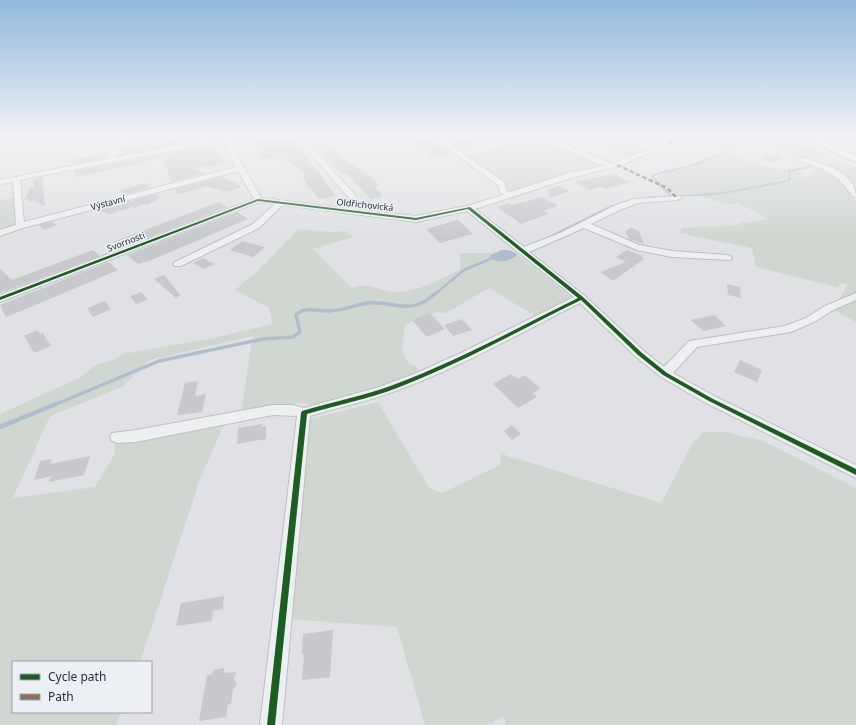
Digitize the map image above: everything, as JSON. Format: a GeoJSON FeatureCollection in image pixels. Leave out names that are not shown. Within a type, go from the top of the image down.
{"type":"FeatureCollection","features":[{"type":"Feature","properties":{"kind":"street"},"geometry":{"type":"LineString","coordinates":[[0,182],[53,172]]}},
{"type":"Feature","properties":{"kind":"street","name":"Výstavní"},"geometry":{"type":"LineString","coordinates":[[0,233],[20,226],[225,172]]}},
{"type":"Feature","properties":{"kind":"street"},"geometry":{"type":"LineString","coordinates":[[242,172],[258,200]]}},
{"type":"Feature","properties":{"kind":"street"},"geometry":{"type":"LineString","coordinates":[[330,172],[353,198],[352,205],[346,211]]}},
{"type":"Feature","properties":{"kind":"street"},"geometry":{"type":"LineString","coordinates":[[484,172],[501,184],[504,192],[508,194]]}},
{"type":"Feature","properties":{"kind":"street","name":"Oldřichovická"},"geometry":{"type":"LineString","coordinates":[[258,200],[416,219],[469,208],[508,194],[585,172]]}},
{"type":"Feature","properties":{"kind":"street"},"geometry":{"type":"LineString","coordinates":[[834,172],[847,183],[856,195]]}},
{"type":"Feature","properties":{"kind":"street"},"geometry":{"type":"LineString","coordinates":[[16,179],[20,226]]}},
{"type":"Feature","properties":{"kind":"street"},"geometry":{"type":"LineString","coordinates":[[523,251],[619,207],[637,201],[676,198]]}},
{"type":"Feature","properties":{"kind":"street","name":"Svornosti"},"geometry":{"type":"LineString","coordinates":[[0,299],[258,200]]}},
{"type":"Feature","properties":{"kind":"street"},"geometry":{"type":"LineString","coordinates":[[178,264],[256,226],[281,203]]}},
{"type":"Feature","properties":{"kind":"street"},"geometry":{"type":"LineString","coordinates":[[469,208],[581,298],[640,354],[665,374],[711,400],[856,472]]}},
{"type":"Feature","properties":{"kind":"street"},"geometry":{"type":"LineString","coordinates":[[583,224],[637,247],[672,254],[728,258]]}},
{"type":"Feature","properties":{"kind":"street"},"geometry":{"type":"LineString","coordinates":[[665,374],[693,344],[787,329],[810,320],[829,308],[856,296]]}},
{"type":"Feature","properties":{"kind":"street"},"geometry":{"type":"LineString","coordinates":[[117,437],[136,436],[273,410],[293,410],[304,413],[324,406],[356,399],[394,387],[421,376],[581,298]]}},
{"type":"Feature","properties":{"kind":"street"},"geometry":{"type":"LineString","coordinates":[[271,725],[304,413]]}},
{"type":"Feature","properties":{"kind":"shaded area"},"geometry":{"type":"Polygon","coordinates":[[[489,172],[576,172],[514,191],[509,191],[503,182],[489,172]]]}},
{"type":"Feature","properties":{"kind":"shaded area"},"geometry":{"type":"Polygon","coordinates":[[[666,172],[799,172],[804,175],[776,181],[779,183],[811,175],[811,172],[830,172],[838,176],[856,201],[856,322],[833,309],[848,284],[841,283],[837,287],[760,268],[756,266],[752,248],[680,233],[682,228],[739,225],[740,223],[769,219],[738,203],[729,205],[694,194],[675,193],[656,178],[666,172]]]}},
{"type":"Feature","properties":{"kind":"shaded area"},"geometry":{"type":"Polygon","coordinates":[[[832,172],[856,172],[856,190],[844,177],[832,172]]]}},
{"type":"Feature","properties":{"kind":"shaded area"},"geometry":{"type":"Polygon","coordinates":[[[13,198],[16,220],[15,225],[0,231],[0,200],[13,198]]]}},
{"type":"Feature","properties":{"kind":"shaded area"},"geometry":{"type":"Polygon","coordinates":[[[298,229],[332,232],[346,231],[353,237],[313,249],[352,288],[359,286],[370,286],[392,292],[415,289],[430,284],[460,270],[460,253],[493,253],[489,256],[512,260],[516,258],[517,254],[572,297],[535,316],[489,288],[446,313],[441,312],[430,314],[414,320],[405,326],[402,350],[408,363],[417,367],[418,371],[416,374],[394,384],[317,405],[301,403],[241,412],[253,336],[150,360],[122,387],[50,416],[13,498],[95,487],[115,454],[115,444],[224,424],[200,479],[140,661],[12,661],[12,713],[121,713],[116,725],[0,725],[0,414],[81,377],[97,364],[114,360],[123,354],[213,338],[273,324],[269,308],[235,290],[263,266],[298,229]]]}},
{"type":"Feature","properties":{"kind":"shaded area"},"geometry":{"type":"Polygon","coordinates":[[[378,402],[429,488],[442,493],[500,465],[501,452],[510,458],[515,458],[661,503],[693,442],[704,432],[725,432],[763,441],[856,488],[856,725],[506,725],[504,716],[488,725],[425,725],[397,627],[287,619],[308,420],[378,402]]]}},
{"type":"Feature","properties":{"kind":"water"},"geometry":{"type":"Polygon","coordinates":[[[501,250],[513,252],[517,254],[516,257],[509,260],[498,261],[489,256],[501,250]]]}},
{"type":"Feature","properties":{"kind":"building"},"geometry":{"type":"Polygon","coordinates":[[[74,172],[99,172],[76,177],[74,172]]]}},
{"type":"Feature","properties":{"kind":"building"},"geometry":{"type":"Polygon","coordinates":[[[168,172],[206,173],[172,182],[168,172]]]}},
{"type":"Feature","properties":{"kind":"building"},"geometry":{"type":"Polygon","coordinates":[[[302,172],[318,172],[336,196],[319,199],[307,185],[303,176],[307,175],[302,172]]]}},
{"type":"Feature","properties":{"kind":"building"},"geometry":{"type":"Polygon","coordinates":[[[339,172],[365,172],[379,185],[374,186],[383,196],[371,199],[346,173],[341,174],[339,172]]]}},
{"type":"Feature","properties":{"kind":"building"},"geometry":{"type":"Polygon","coordinates":[[[614,174],[630,182],[605,189],[601,187],[589,190],[575,182],[614,174]]]}},
{"type":"Feature","properties":{"kind":"building"},"geometry":{"type":"Polygon","coordinates":[[[220,177],[233,181],[241,187],[227,192],[207,186],[177,195],[175,189],[220,177]]]}},
{"type":"Feature","properties":{"kind":"building"},"geometry":{"type":"Polygon","coordinates":[[[42,178],[45,206],[34,200],[29,202],[29,199],[24,200],[30,187],[34,187],[33,180],[42,178]]]}},
{"type":"Feature","properties":{"kind":"building"},"geometry":{"type":"Polygon","coordinates":[[[147,183],[151,187],[122,195],[121,190],[147,183]]]}},
{"type":"Feature","properties":{"kind":"building"},"geometry":{"type":"Polygon","coordinates":[[[558,186],[569,191],[550,198],[548,189],[558,186]]]}},
{"type":"Feature","properties":{"kind":"building"},"geometry":{"type":"Polygon","coordinates":[[[157,194],[160,198],[147,205],[144,204],[135,208],[132,207],[122,211],[120,210],[110,215],[97,210],[157,194]]]}},
{"type":"Feature","properties":{"kind":"building"},"geometry":{"type":"Polygon","coordinates":[[[542,197],[558,206],[544,211],[549,214],[521,224],[497,207],[509,203],[512,205],[542,197]]]}},
{"type":"Feature","properties":{"kind":"building"},"geometry":{"type":"Polygon","coordinates":[[[219,202],[228,207],[120,248],[113,242],[219,202]]]}},
{"type":"Feature","properties":{"kind":"building"},"geometry":{"type":"Polygon","coordinates":[[[237,212],[248,219],[149,261],[138,264],[127,255],[237,212]]]}},
{"type":"Feature","properties":{"kind":"building"},"geometry":{"type":"Polygon","coordinates":[[[458,220],[473,234],[440,243],[426,229],[458,220]]]}},
{"type":"Feature","properties":{"kind":"building"},"geometry":{"type":"Polygon","coordinates":[[[52,222],[57,225],[44,230],[38,225],[52,222]]]}},
{"type":"Feature","properties":{"kind":"building"},"geometry":{"type":"Polygon","coordinates":[[[631,228],[639,231],[644,244],[629,239],[625,231],[631,228]]]}},
{"type":"Feature","properties":{"kind":"building"},"geometry":{"type":"Polygon","coordinates":[[[242,241],[265,247],[253,257],[230,250],[242,241]]]}},
{"type":"Feature","properties":{"kind":"building"},"geometry":{"type":"Polygon","coordinates":[[[93,250],[100,256],[0,293],[0,269],[12,280],[93,250]]]}},
{"type":"Feature","properties":{"kind":"building"},"geometry":{"type":"Polygon","coordinates":[[[627,250],[642,256],[644,259],[613,281],[600,272],[626,262],[616,257],[627,250]]]}},
{"type":"Feature","properties":{"kind":"building"},"geometry":{"type":"Polygon","coordinates":[[[203,258],[214,264],[204,269],[193,263],[203,258]]]}},
{"type":"Feature","properties":{"kind":"building"},"geometry":{"type":"Polygon","coordinates":[[[108,262],[118,270],[6,317],[0,305],[108,262]]]}},
{"type":"Feature","properties":{"kind":"building"},"geometry":{"type":"Polygon","coordinates":[[[164,275],[180,295],[176,298],[154,279],[164,275]]]}},
{"type":"Feature","properties":{"kind":"building"},"geometry":{"type":"Polygon","coordinates":[[[727,284],[740,287],[741,298],[728,295],[727,284]]]}},
{"type":"Feature","properties":{"kind":"building"},"geometry":{"type":"Polygon","coordinates":[[[141,292],[148,300],[136,304],[130,296],[141,292]]]}},
{"type":"Feature","properties":{"kind":"building"},"geometry":{"type":"Polygon","coordinates":[[[105,301],[111,309],[93,317],[87,308],[105,301]]]}},
{"type":"Feature","properties":{"kind":"building"},"geometry":{"type":"Polygon","coordinates":[[[430,313],[445,329],[427,337],[412,320],[430,313]]]}},
{"type":"Feature","properties":{"kind":"building"},"geometry":{"type":"Polygon","coordinates":[[[715,315],[726,326],[703,331],[691,320],[715,315]]]}},
{"type":"Feature","properties":{"kind":"building"},"geometry":{"type":"Polygon","coordinates":[[[462,319],[472,330],[453,336],[444,325],[462,319]]]}},
{"type":"Feature","properties":{"kind":"building"},"geometry":{"type":"Polygon","coordinates":[[[37,330],[40,334],[43,333],[51,346],[34,353],[24,336],[37,330]]]}},
{"type":"Feature","properties":{"kind":"building"},"geometry":{"type":"Polygon","coordinates":[[[740,360],[762,370],[757,382],[734,372],[740,360]]]}},
{"type":"Feature","properties":{"kind":"building"},"geometry":{"type":"Polygon","coordinates":[[[511,374],[518,379],[525,375],[540,388],[533,393],[537,397],[518,408],[493,384],[511,374]]]}},
{"type":"Feature","properties":{"kind":"building"},"geometry":{"type":"Polygon","coordinates":[[[198,381],[195,396],[206,394],[202,412],[177,415],[185,383],[198,381]]]}},
{"type":"Feature","properties":{"kind":"building"},"geometry":{"type":"Polygon","coordinates":[[[262,424],[262,427],[266,426],[266,439],[237,444],[238,428],[262,424]]]}},
{"type":"Feature","properties":{"kind":"building"},"geometry":{"type":"Polygon","coordinates":[[[512,425],[521,434],[512,440],[504,431],[512,425]]]}},
{"type":"Feature","properties":{"kind":"building"},"geometry":{"type":"Polygon","coordinates":[[[90,456],[84,475],[49,482],[52,476],[34,480],[40,461],[52,459],[50,464],[90,456]]]}},
{"type":"Feature","properties":{"kind":"building"},"geometry":{"type":"Polygon","coordinates":[[[224,596],[223,609],[213,611],[212,621],[176,626],[181,603],[224,596]]]}},
{"type":"Feature","properties":{"kind":"building"},"geometry":{"type":"Polygon","coordinates":[[[333,630],[330,677],[302,680],[304,654],[302,655],[303,634],[333,630]]]}},
{"type":"Feature","properties":{"kind":"building"},"geometry":{"type":"Polygon","coordinates":[[[224,668],[224,673],[236,672],[234,680],[237,684],[233,690],[231,704],[228,704],[226,717],[199,721],[207,675],[211,675],[213,670],[224,668]]]}},
{"type":"Feature","properties":{"kind":"waterway"},"geometry":{"type":"LineString","coordinates":[[666,172],[653,175],[652,177],[671,196]]}},
{"type":"Feature","properties":{"kind":"waterway"},"geometry":{"type":"LineString","coordinates":[[610,207],[648,198],[722,193],[783,182],[790,179],[789,172]]}},
{"type":"Feature","properties":{"kind":"waterway"},"geometry":{"type":"LineString","coordinates":[[544,240],[610,207]]}},
{"type":"Feature","properties":{"kind":"waterway"},"geometry":{"type":"LineString","coordinates":[[435,294],[464,270],[495,257]]}},
{"type":"Feature","properties":{"kind":"waterway"},"geometry":{"type":"LineString","coordinates":[[54,405],[159,361],[263,339],[293,337],[300,332],[296,315],[300,312],[307,310],[334,311],[368,303],[410,306],[418,304],[436,293]]}},
{"type":"Feature","properties":{"kind":"waterway"},"geometry":{"type":"LineString","coordinates":[[0,427],[56,404]]}},
{"type":"Feature","properties":{"kind":"marked path"},"geometry":{"type":"LineString","coordinates":[[630,172],[667,188],[677,198]]}},
{"type":"Feature","properties":{"kind":"cycle path"},"geometry":{"type":"LineString","coordinates":[[0,299],[258,200],[416,219],[469,208],[581,298],[640,354],[665,374],[711,400],[856,472]]}},
{"type":"Feature","properties":{"kind":"cycle path"},"geometry":{"type":"LineString","coordinates":[[271,725],[304,413],[383,391],[418,378],[581,298]]}}]}
